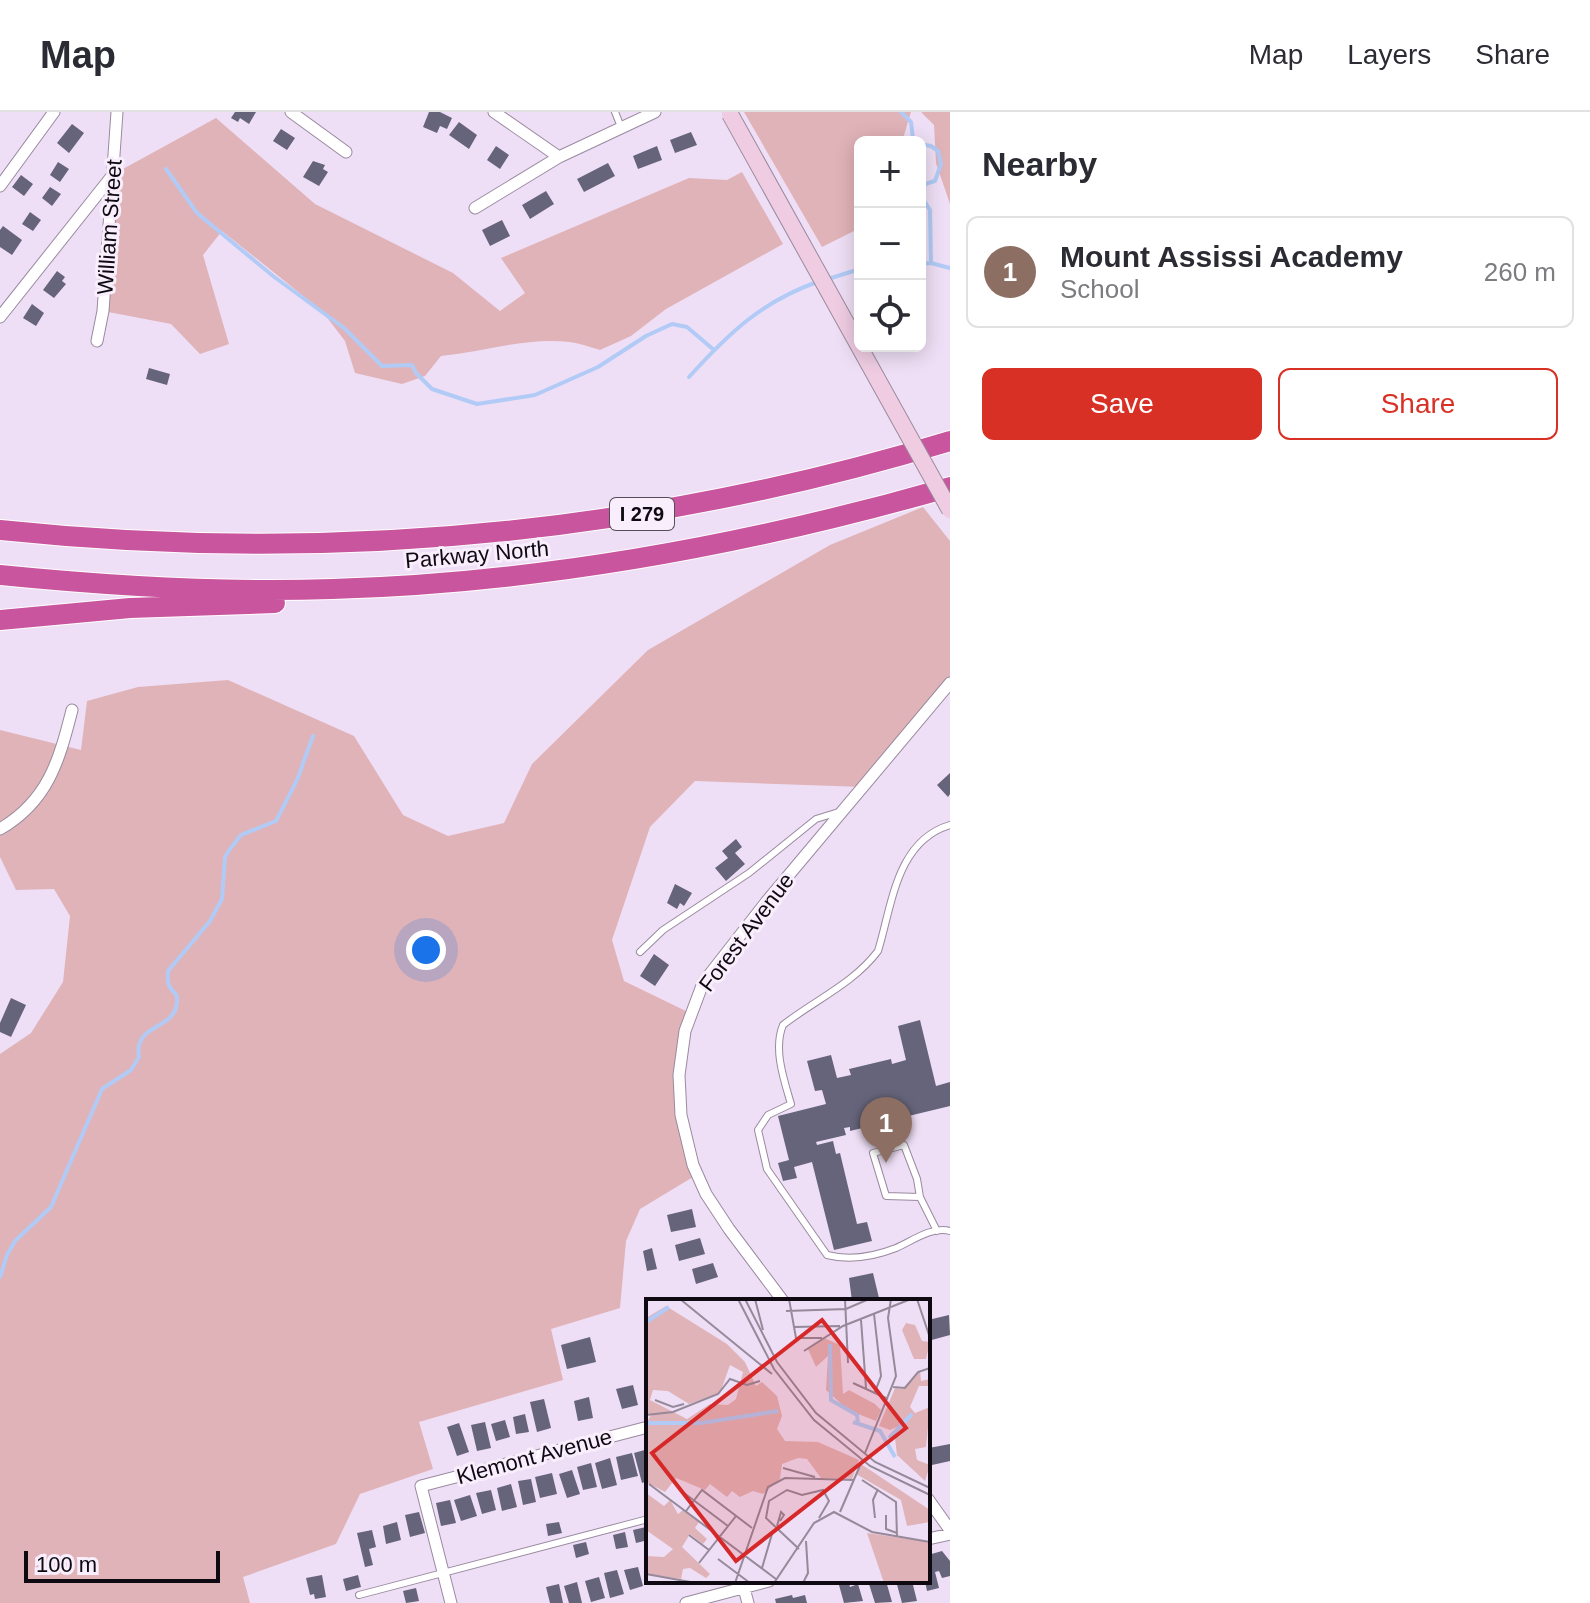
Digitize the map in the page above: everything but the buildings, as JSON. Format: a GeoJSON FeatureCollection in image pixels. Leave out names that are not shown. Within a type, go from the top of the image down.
{"type":"FeatureCollection","features":[{"type":"Feature","properties":{"kind":"highway","name":"Parkway North"},"geometry":{"type":"LineString","coordinates":[[0,530],[112,540],[274,544],[431,539],[553,527],[674,509],[870,464],[950,441]]}},
{"type":"Feature","properties":{"kind":"highway","name":"Parkway North"},"geometry":{"type":"LineString","coordinates":[[0,575],[178,588],[318,590],[462,581],[566,570],[683,552],[849,515],[950,487]]}},
{"type":"Feature","properties":{"kind":"highway"},"geometry":{"type":"LineString","coordinates":[[0,520],[112,540]]}},
{"type":"Feature","properties":{"kind":"highway"},"geometry":{"type":"LineString","coordinates":[[0,620],[130,608],[398,598],[461,591],[566,570]]}},
{"type":"Feature","properties":{"kind":"street"},"geometry":{"type":"LineString","coordinates":[[0,186],[54,112]]}},
{"type":"Feature","properties":{"kind":"street","name":"William Street"},"geometry":{"type":"LineString","coordinates":[[97,341],[103,311],[117,112]]}},
{"type":"Feature","properties":{"kind":"street"},"geometry":{"type":"LineString","coordinates":[[291,112],[346,152]]}},
{"type":"Feature","properties":{"kind":"street"},"geometry":{"type":"LineString","coordinates":[[494,112],[559,157]]}},
{"type":"Feature","properties":{"kind":"street"},"geometry":{"type":"LineString","coordinates":[[475,208],[559,157],[655,112]]}},
{"type":"Feature","properties":{"kind":"street"},"geometry":{"type":"LineString","coordinates":[[730,114],[950,510]]}},
{"type":"Feature","properties":{"kind":"street"},"geometry":{"type":"LineString","coordinates":[[0,317],[112,175]]}},
{"type":"Feature","properties":{"kind":"street","name":"Forest Avenue"},"geometry":{"type":"LineString","coordinates":[[782,1299],[729,1229],[706,1194],[693,1165],[681,1115],[679,1075],[685,1031],[703,983],[767,901],[950,683]]}},
{"type":"Feature","properties":{"kind":"street"},"geometry":{"type":"LineString","coordinates":[[0,829],[20,817],[43,789],[60,757],[72,710]]}},
{"type":"Feature","properties":{"kind":"street","name":"Klemont Avenue"},"geometry":{"type":"LineString","coordinates":[[443,1573],[421,1486],[646,1428]]}},
{"type":"Feature","properties":{"kind":"street"},"geometry":{"type":"LineString","coordinates":[[930,1502],[950,1532],[930,1538]]}},
{"type":"Feature","properties":{"kind":"street"},"geometry":{"type":"LineString","coordinates":[[443,1573],[451,1603]]}},
{"type":"Feature","properties":{"kind":"street"},"geometry":{"type":"LineString","coordinates":[[686,1603],[743,1584],[748,1603]]}},
{"type":"Feature","properties":{"kind":"lane"},"geometry":{"type":"LineString","coordinates":[[615,112],[621,127]]}},
{"type":"Feature","properties":{"kind":"lane"},"geometry":{"type":"LineString","coordinates":[[640,952],[663,930],[749,873],[816,819],[844,811]]}},
{"type":"Feature","properties":{"kind":"lane"},"geometry":{"type":"LineString","coordinates":[[950,825],[934,830],[900,872],[878,951],[871,960],[850,980],[783,1025],[779,1034],[781,1069],[791,1104],[768,1115],[758,1130],[767,1169],[827,1255],[842,1259],[872,1256],[919,1236],[950,1231]]}},
{"type":"Feature","properties":{"kind":"lane"},"geometry":{"type":"LineString","coordinates":[[920,1197],[886,1196],[873,1153],[904,1145],[917,1179],[920,1197],[937,1231]]}},
{"type":"Feature","properties":{"kind":"lane"},"geometry":{"type":"LineString","coordinates":[[359,1595],[646,1520]]}},
{"type":"Feature","properties":{"kind":"shaded area"},"geometry":{"type":"Polygon","coordinates":[[[744,112],[911,112],[904,136],[854,136],[854,231],[822,247],[744,112]]]}},
{"type":"Feature","properties":{"kind":"shaded area"},"geometry":{"type":"Polygon","coordinates":[[[921,112],[950,112],[950,204],[936,163],[934,125],[921,112]]]}},
{"type":"Feature","properties":{"kind":"shaded area"},"geometry":{"type":"Polygon","coordinates":[[[216,118],[315,204],[453,273],[500,311],[525,293],[501,258],[689,178],[727,180],[742,172],[783,244],[666,309],[631,336],[600,350],[553,341],[441,356],[425,376],[402,384],[355,373],[345,341],[322,311],[222,231],[203,255],[229,344],[200,354],[171,324],[103,311],[112,175],[216,118]]]}},
{"type":"Feature","properties":{"kind":"shaded area"},"geometry":{"type":"Polygon","coordinates":[[[923,507],[950,541],[950,683],[863,787],[695,781],[650,827],[612,940],[624,981],[690,1013],[681,1115],[698,1174],[640,1209],[626,1241],[620,1308],[551,1329],[563,1380],[419,1422],[433,1469],[360,1494],[336,1544],[243,1577],[250,1603],[0,1603],[0,1054],[31,1033],[63,982],[70,916],[54,889],[16,890],[0,857],[0,730],[81,750],[87,701],[138,687],[228,680],[354,736],[403,815],[448,836],[504,823],[532,764],[648,650],[830,545],[923,507]]]}},
{"type":"Feature","properties":{"kind":"waterway"},"geometry":{"type":"LineString","coordinates":[[901,112],[911,122],[913,136]]}},
{"type":"Feature","properties":{"kind":"waterway"},"geometry":{"type":"LineString","coordinates":[[926,145],[938,151],[941,164],[935,181],[926,184]]}},
{"type":"Feature","properties":{"kind":"waterway"},"geometry":{"type":"LineString","coordinates":[[166,169],[197,213],[273,276],[344,328],[382,366],[412,365],[432,389],[477,404],[535,395],[598,367],[646,336],[672,324],[687,327],[714,350]]}},
{"type":"Feature","properties":{"kind":"waterway"},"geometry":{"type":"LineString","coordinates":[[926,204],[930,210],[931,263]]}},
{"type":"Feature","properties":{"kind":"waterway"},"geometry":{"type":"LineString","coordinates":[[926,263],[950,268]]}},
{"type":"Feature","properties":{"kind":"waterway"},"geometry":{"type":"LineString","coordinates":[[828,279],[854,271]]}},
{"type":"Feature","properties":{"kind":"waterway"},"geometry":{"type":"LineString","coordinates":[[689,377],[748,320],[781,298],[820,281]]}},
{"type":"Feature","properties":{"kind":"waterway"},"geometry":{"type":"LineString","coordinates":[[0,1277],[15,1241],[51,1207],[102,1089],[131,1070],[139,1057],[142,1038],[175,1011],[177,999],[168,983],[168,971],[210,921],[222,899],[225,857],[241,835],[276,821],[297,780],[313,736]]}},
{"type":"Feature","properties":{"kind":"place","name":"Mount Assissi Academy"},"geometry":{"type":"Point","coordinates":[886,1163]}}]}
